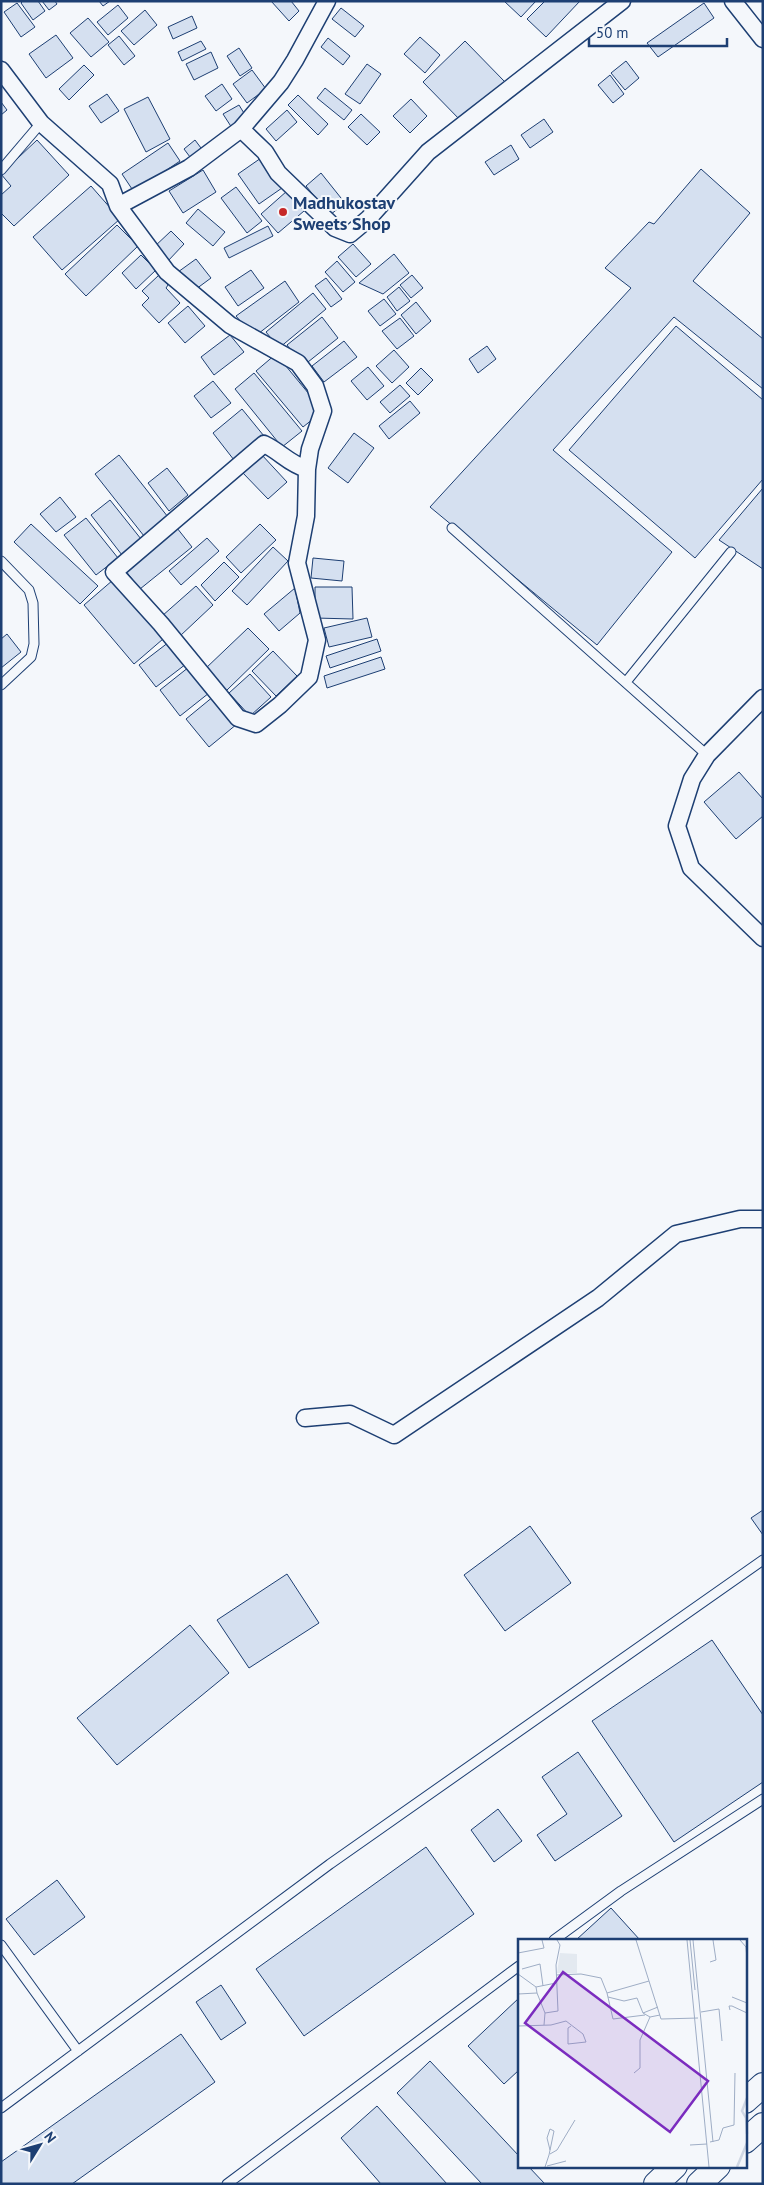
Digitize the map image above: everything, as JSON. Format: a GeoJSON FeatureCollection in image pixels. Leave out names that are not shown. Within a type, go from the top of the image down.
{"type":"FeatureCollection","features":[{"type":"Feature","properties":{"kind":"main road"},"geometry":{"type":"LineString","coordinates":[[746,2100],[763,2085]]}},
{"type":"Feature","properties":{"kind":"main road"},"geometry":{"type":"LineString","coordinates":[[656,2184],[673,2168]]}},
{"type":"Feature","properties":{"kind":"main road"},"geometry":{"type":"LineString","coordinates":[[699,2184],[716,2168]]}},
{"type":"Feature","properties":{"kind":"street"},"geometry":{"type":"LineString","coordinates":[[118,206],[189,168],[241,129],[281,82],[295,60],[326,1]]}},
{"type":"Feature","properties":{"kind":"street"},"geometry":{"type":"LineString","coordinates":[[733,1],[763,39]]}},
{"type":"Feature","properties":{"kind":"street"},"geometry":{"type":"LineString","coordinates":[[241,129],[264,152],[278,173],[335,228],[350,234],[368,219],[428,152],[613,4]]}},
{"type":"Feature","properties":{"kind":"street"},"geometry":{"type":"LineString","coordinates":[[1,70],[41,123],[110,184],[118,206],[167,272],[230,324],[298,363],[316,386],[323,411],[310,449],[307,469],[306,516],[298,563],[317,640],[309,677],[280,706],[256,724],[238,718],[161,624],[114,572],[264,444],[276,450],[293,465],[307,469]]}},
{"type":"Feature","properties":{"kind":"street"},"geometry":{"type":"LineString","coordinates":[[763,698],[707,754],[692,780],[677,826],[691,868],[763,938]]}},
{"type":"Feature","properties":{"kind":"street"},"geometry":{"type":"LineString","coordinates":[[305,1418],[350,1414],[394,1434],[598,1298],[676,1234],[740,1219],[763,1219]]}},
{"type":"Feature","properties":{"kind":"lane"},"geometry":{"type":"LineString","coordinates":[[1,170],[41,123]]}},
{"type":"Feature","properties":{"kind":"lane"},"geometry":{"type":"LineString","coordinates":[[452,528],[707,754]]}},
{"type":"Feature","properties":{"kind":"lane"},"geometry":{"type":"LineString","coordinates":[[626,682],[731,552]]}},
{"type":"Feature","properties":{"kind":"lane"},"geometry":{"type":"LineString","coordinates":[[1,562],[18,576],[29,590],[33,603],[34,644],[31,657],[1,685]]}},
{"type":"Feature","properties":{"kind":"lane"},"geometry":{"type":"LineString","coordinates":[[1,2108],[330,1864],[763,1560]]}},
{"type":"Feature","properties":{"kind":"lane"},"geometry":{"type":"LineString","coordinates":[[555,1939],[621,1891],[763,1799]]}},
{"type":"Feature","properties":{"kind":"lane"},"geometry":{"type":"LineString","coordinates":[[1,1945],[78,2051]]}},
{"type":"Feature","properties":{"kind":"lane"},"geometry":{"type":"LineString","coordinates":[[226,2184],[518,1967]]}},
{"type":"Feature","properties":{"kind":"building"},"geometry":{"type":"Polygon","coordinates":[[[23,1],[38,1],[45,11],[33,20],[21,3],[23,1]]]}},
{"type":"Feature","properties":{"kind":"building"},"geometry":{"type":"Polygon","coordinates":[[[42,1],[55,1],[57,4],[49,10],[42,1]]]}},
{"type":"Feature","properties":{"kind":"building"},"geometry":{"type":"Polygon","coordinates":[[[99,1],[110,1],[103,6],[99,1]]]}},
{"type":"Feature","properties":{"kind":"building"},"geometry":{"type":"Polygon","coordinates":[[[271,1],[291,1],[299,11],[289,21],[271,1]]]}},
{"type":"Feature","properties":{"kind":"building"},"geometry":{"type":"Polygon","coordinates":[[[504,1],[536,1],[521,17],[504,1]]]}},
{"type":"Feature","properties":{"kind":"building"},"geometry":{"type":"Polygon","coordinates":[[[545,1],[580,1],[546,37],[527,19],[545,1]]]}},
{"type":"Feature","properties":{"kind":"building"},"geometry":{"type":"Polygon","coordinates":[[[17,3],[35,27],[21,37],[4,12],[17,3]]]}},
{"type":"Feature","properties":{"kind":"building"},"geometry":{"type":"Polygon","coordinates":[[[704,3],[714,18],[658,57],[647,43],[704,3]]]}},
{"type":"Feature","properties":{"kind":"building"},"geometry":{"type":"Polygon","coordinates":[[[118,5],[128,18],[108,35],[97,22],[118,5]]]}},
{"type":"Feature","properties":{"kind":"building"},"geometry":{"type":"Polygon","coordinates":[[[341,8],[364,26],[355,37],[332,19],[341,8]]]}},
{"type":"Feature","properties":{"kind":"building"},"geometry":{"type":"Polygon","coordinates":[[[145,10],[157,25],[134,45],[121,31],[145,10]]]}},
{"type":"Feature","properties":{"kind":"building"},"geometry":{"type":"Polygon","coordinates":[[[192,16],[197,28],[173,39],[168,27],[192,16]]]}},
{"type":"Feature","properties":{"kind":"building"},"geometry":{"type":"Polygon","coordinates":[[[88,18],[109,42],[91,57],[70,33],[88,18]]]}},
{"type":"Feature","properties":{"kind":"building"},"geometry":{"type":"Polygon","coordinates":[[[56,35],[73,58],[46,78],[29,54],[56,35]]]}},
{"type":"Feature","properties":{"kind":"building"},"geometry":{"type":"Polygon","coordinates":[[[119,36],[135,56],[124,65],[108,45],[119,36]]]}},
{"type":"Feature","properties":{"kind":"building"},"geometry":{"type":"Polygon","coordinates":[[[420,37],[440,55],[425,73],[404,54],[420,37]]]}},
{"type":"Feature","properties":{"kind":"building"},"geometry":{"type":"Polygon","coordinates":[[[328,38],[350,56],[343,65],[321,47],[328,38]]]}},
{"type":"Feature","properties":{"kind":"building"},"geometry":{"type":"Polygon","coordinates":[[[201,41],[206,49],[182,61],[178,52],[201,41]]]}},
{"type":"Feature","properties":{"kind":"building"},"geometry":{"type":"Polygon","coordinates":[[[465,41],[505,82],[463,123],[423,82],[465,41]]]}},
{"type":"Feature","properties":{"kind":"building"},"geometry":{"type":"Polygon","coordinates":[[[239,48],[252,68],[240,76],[227,56],[239,48]]]}},
{"type":"Feature","properties":{"kind":"building"},"geometry":{"type":"Polygon","coordinates":[[[211,52],[218,68],[194,80],[186,64],[211,52]]]}},
{"type":"Feature","properties":{"kind":"building"},"geometry":{"type":"Polygon","coordinates":[[[626,61],[639,78],[625,90],[611,73],[626,61]]]}},
{"type":"Feature","properties":{"kind":"building"},"geometry":{"type":"Polygon","coordinates":[[[367,64],[381,74],[360,104],[345,94],[367,64]]]}},
{"type":"Feature","properties":{"kind":"building"},"geometry":{"type":"Polygon","coordinates":[[[84,65],[94,75],[69,100],[59,89],[84,65]]]}},
{"type":"Feature","properties":{"kind":"building"},"geometry":{"type":"Polygon","coordinates":[[[252,70],[266,89],[247,103],[233,84],[252,70]]]}},
{"type":"Feature","properties":{"kind":"building"},"geometry":{"type":"Polygon","coordinates":[[[610,75],[624,94],[613,103],[598,85],[610,75]]]}},
{"type":"Feature","properties":{"kind":"building"},"geometry":{"type":"Polygon","coordinates":[[[222,84],[232,99],[216,111],[205,96],[222,84]]]}},
{"type":"Feature","properties":{"kind":"building"},"geometry":{"type":"Polygon","coordinates":[[[325,88],[352,110],[344,120],[317,98],[325,88]]]}},
{"type":"Feature","properties":{"kind":"building"},"geometry":{"type":"Polygon","coordinates":[[[107,94],[119,111],[101,123],[89,106],[107,94]]]}},
{"type":"Feature","properties":{"kind":"building"},"geometry":{"type":"Polygon","coordinates":[[[298,95],[328,124],[318,135],[288,105],[298,95]]]}},
{"type":"Feature","properties":{"kind":"building"},"geometry":{"type":"Polygon","coordinates":[[[148,97],[170,139],[146,152],[124,109],[148,97]]]}},
{"type":"Feature","properties":{"kind":"building"},"geometry":{"type":"Polygon","coordinates":[[[411,99],[427,116],[410,133],[393,116],[411,99]]]}},
{"type":"Feature","properties":{"kind":"building"},"geometry":{"type":"Polygon","coordinates":[[[1,102],[7,110],[1,115],[1,102]]]}},
{"type":"Feature","properties":{"kind":"building"},"geometry":{"type":"Polygon","coordinates":[[[239,105],[247,118],[232,128],[223,114],[239,105]]]}},
{"type":"Feature","properties":{"kind":"building"},"geometry":{"type":"Polygon","coordinates":[[[287,110],[297,122],[276,141],[266,129],[287,110]]]}},
{"type":"Feature","properties":{"kind":"building"},"geometry":{"type":"Polygon","coordinates":[[[361,114],[380,132],[367,145],[348,127],[361,114]]]}},
{"type":"Feature","properties":{"kind":"building"},"geometry":{"type":"Polygon","coordinates":[[[544,119],[553,132],[530,148],[521,135],[544,119]]]}},
{"type":"Feature","properties":{"kind":"building"},"geometry":{"type":"Polygon","coordinates":[[[37,140],[69,175],[14,226],[1,213],[1,195],[11,186],[1,174],[37,140]]]}},
{"type":"Feature","properties":{"kind":"building"},"geometry":{"type":"Polygon","coordinates":[[[195,140],[204,152],[193,161],[184,149],[195,140]]]}},
{"type":"Feature","properties":{"kind":"building"},"geometry":{"type":"Polygon","coordinates":[[[168,143],[180,161],[134,192],[122,174],[168,143]]]}},
{"type":"Feature","properties":{"kind":"building"},"geometry":{"type":"Polygon","coordinates":[[[511,145],[519,159],[494,175],[485,162],[511,145]]]}},
{"type":"Feature","properties":{"kind":"building"},"geometry":{"type":"Polygon","coordinates":[[[261,158],[282,188],[259,204],[238,174],[261,158]]]}},
{"type":"Feature","properties":{"kind":"building"},"geometry":{"type":"Polygon","coordinates":[[[701,169],[750,213],[693,281],[763,339],[763,389],[674,317],[553,450],[672,552],[597,645],[430,507],[631,288],[605,268],[649,222],[654,224],[701,169]]]}},
{"type":"Feature","properties":{"kind":"building"},"geometry":{"type":"Polygon","coordinates":[[[203,170],[216,192],[183,213],[169,191],[203,170]]]}},
{"type":"Feature","properties":{"kind":"building"},"geometry":{"type":"Polygon","coordinates":[[[321,173],[345,203],[330,215],[306,186],[321,173]]]}},
{"type":"Feature","properties":{"kind":"building"},"geometry":{"type":"Polygon","coordinates":[[[91,186],[120,219],[62,270],[33,237],[91,186]]]}},
{"type":"Feature","properties":{"kind":"building"},"geometry":{"type":"Polygon","coordinates":[[[236,187],[262,221],[247,233],[221,198],[236,187]]]}},
{"type":"Feature","properties":{"kind":"building"},"geometry":{"type":"Polygon","coordinates":[[[287,191],[304,211],[278,233],[261,214],[287,191]]]}},
{"type":"Feature","properties":{"kind":"building"},"geometry":{"type":"Polygon","coordinates":[[[198,209],[225,232],[213,246],[186,223],[198,209]]]}},
{"type":"Feature","properties":{"kind":"building"},"geometry":{"type":"Polygon","coordinates":[[[117,225],[138,246],[86,296],[65,274],[117,225]]]}},
{"type":"Feature","properties":{"kind":"building"},"geometry":{"type":"Polygon","coordinates":[[[268,226],[273,236],[229,258],[224,248],[268,226]]]}},
{"type":"Feature","properties":{"kind":"building"},"geometry":{"type":"Polygon","coordinates":[[[171,231],[184,244],[167,262],[153,248],[171,231]]]}},
{"type":"Feature","properties":{"kind":"building"},"geometry":{"type":"Polygon","coordinates":[[[353,244],[371,264],[356,277],[338,257],[353,244]]]}},
{"type":"Feature","properties":{"kind":"building"},"geometry":{"type":"Polygon","coordinates":[[[394,254],[409,273],[383,294],[359,283],[394,254]]]}},
{"type":"Feature","properties":{"kind":"building"},"geometry":{"type":"Polygon","coordinates":[[[141,255],[156,270],[136,289],[122,273],[141,255]]]}},
{"type":"Feature","properties":{"kind":"building"},"geometry":{"type":"Polygon","coordinates":[[[196,259],[211,278],[192,292],[178,272],[196,259]]]}},
{"type":"Feature","properties":{"kind":"building"},"geometry":{"type":"Polygon","coordinates":[[[337,261],[355,282],[343,292],[325,272],[337,261]]]}},
{"type":"Feature","properties":{"kind":"building"},"geometry":{"type":"Polygon","coordinates":[[[251,270],[264,288],[238,306],[225,287],[251,270]]]}},
{"type":"Feature","properties":{"kind":"building"},"geometry":{"type":"Polygon","coordinates":[[[159,275],[168,285],[166,288],[180,303],[159,323],[142,305],[149,298],[142,291],[159,275]]]}},
{"type":"Feature","properties":{"kind":"building"},"geometry":{"type":"Polygon","coordinates":[[[412,275],[423,288],[411,298],[400,285],[412,275]]]}},
{"type":"Feature","properties":{"kind":"building"},"geometry":{"type":"Polygon","coordinates":[[[326,278],[342,299],[331,307],[315,286],[326,278]]]}},
{"type":"Feature","properties":{"kind":"building"},"geometry":{"type":"Polygon","coordinates":[[[285,281],[299,302],[254,337],[236,316],[285,281]]]}},
{"type":"Feature","properties":{"kind":"building"},"geometry":{"type":"Polygon","coordinates":[[[399,287],[410,301],[397,311],[387,297],[399,287]]]}},
{"type":"Feature","properties":{"kind":"building"},"geometry":{"type":"Polygon","coordinates":[[[313,293],[326,309],[279,348],[266,332],[313,293]]]}},
{"type":"Feature","properties":{"kind":"building"},"geometry":{"type":"Polygon","coordinates":[[[384,299],[396,314],[380,326],[368,311],[384,299]]]}},
{"type":"Feature","properties":{"kind":"building"},"geometry":{"type":"Polygon","coordinates":[[[416,302],[431,321],[416,334],[401,315],[416,302]]]}},
{"type":"Feature","properties":{"kind":"building"},"geometry":{"type":"Polygon","coordinates":[[[188,306],[205,326],[185,343],[168,323],[188,306]]]}},
{"type":"Feature","properties":{"kind":"building"},"geometry":{"type":"Polygon","coordinates":[[[322,317],[338,338],[303,366],[287,345],[322,317]]]}},
{"type":"Feature","properties":{"kind":"building"},"geometry":{"type":"Polygon","coordinates":[[[400,318],[414,336],[397,349],[382,331],[400,318]]]}},
{"type":"Feature","properties":{"kind":"building"},"geometry":{"type":"Polygon","coordinates":[[[676,326],[763,400],[763,479],[695,558],[569,450],[676,326]]]}},
{"type":"Feature","properties":{"kind":"building"},"geometry":{"type":"Polygon","coordinates":[[[230,335],[244,352],[214,375],[201,357],[230,335]]]}},
{"type":"Feature","properties":{"kind":"building"},"geometry":{"type":"Polygon","coordinates":[[[344,341],[357,357],[324,382],[312,366],[344,341]]]}},
{"type":"Feature","properties":{"kind":"building"},"geometry":{"type":"Polygon","coordinates":[[[487,346],[496,359],[478,373],[469,359],[487,346]]]}},
{"type":"Feature","properties":{"kind":"building"},"geometry":{"type":"Polygon","coordinates":[[[394,350],[409,367],[392,383],[376,366],[394,350]]]}},
{"type":"Feature","properties":{"kind":"building"},"geometry":{"type":"Polygon","coordinates":[[[276,354],[323,411],[303,427],[256,371],[276,354]]]}},
{"type":"Feature","properties":{"kind":"building"},"geometry":{"type":"Polygon","coordinates":[[[368,367],[384,386],[367,400],[351,381],[368,367]]]}},
{"type":"Feature","properties":{"kind":"building"},"geometry":{"type":"Polygon","coordinates":[[[421,368],[433,380],[418,395],[406,383],[421,368]]]}},
{"type":"Feature","properties":{"kind":"building"},"geometry":{"type":"Polygon","coordinates":[[[254,373],[302,431],[282,447],[235,389],[254,373]]]}},
{"type":"Feature","properties":{"kind":"building"},"geometry":{"type":"Polygon","coordinates":[[[213,381],[231,403],[211,418],[194,396],[213,381]]]}},
{"type":"Feature","properties":{"kind":"building"},"geometry":{"type":"Polygon","coordinates":[[[400,385],[410,396],[390,413],[380,402],[400,385]]]}},
{"type":"Feature","properties":{"kind":"building"},"geometry":{"type":"Polygon","coordinates":[[[410,401],[420,413],[389,439],[379,426],[410,401]]]}},
{"type":"Feature","properties":{"kind":"building"},"geometry":{"type":"Polygon","coordinates":[[[242,409],[264,436],[234,460],[213,433],[242,409]]]}},
{"type":"Feature","properties":{"kind":"building"},"geometry":{"type":"Polygon","coordinates":[[[354,433],[374,448],[348,483],[328,468],[354,433]]]}},
{"type":"Feature","properties":{"kind":"building"},"geometry":{"type":"Polygon","coordinates":[[[261,454],[287,482],[268,499],[242,472],[261,454]]]}},
{"type":"Feature","properties":{"kind":"building"},"geometry":{"type":"Polygon","coordinates":[[[119,455],[168,517],[144,536],[95,474],[119,455]]]}},
{"type":"Feature","properties":{"kind":"building"},"geometry":{"type":"Polygon","coordinates":[[[167,468],[188,495],[169,511],[148,483],[167,468]]]}},
{"type":"Feature","properties":{"kind":"building"},"geometry":{"type":"Polygon","coordinates":[[[763,488],[763,569],[719,540],[763,488]]]}},
{"type":"Feature","properties":{"kind":"building"},"geometry":{"type":"Polygon","coordinates":[[[60,497],[76,517],[56,532],[40,514],[60,497]]]}},
{"type":"Feature","properties":{"kind":"building"},"geometry":{"type":"Polygon","coordinates":[[[110,500],[141,539],[122,555],[91,515],[110,500]]]}},
{"type":"Feature","properties":{"kind":"building"},"geometry":{"type":"Polygon","coordinates":[[[86,518],[118,558],[96,575],[64,535],[86,518]]]}},
{"type":"Feature","properties":{"kind":"building"},"geometry":{"type":"Polygon","coordinates":[[[31,524],[98,586],[80,604],[14,542],[31,524]]]}},
{"type":"Feature","properties":{"kind":"building"},"geometry":{"type":"Polygon","coordinates":[[[260,524],[276,540],[241,573],[226,557],[260,524]]]}},
{"type":"Feature","properties":{"kind":"building"},"geometry":{"type":"Polygon","coordinates":[[[177,528],[192,547],[140,589],[125,570],[177,528]]]}},
{"type":"Feature","properties":{"kind":"building"},"geometry":{"type":"Polygon","coordinates":[[[207,538],[219,551],[181,585],[169,571],[207,538]]]}},
{"type":"Feature","properties":{"kind":"building"},"geometry":{"type":"Polygon","coordinates":[[[273,547],[288,561],[247,605],[232,591],[273,547]]]}},
{"type":"Feature","properties":{"kind":"building"},"geometry":{"type":"Polygon","coordinates":[[[313,558],[344,561],[342,581],[311,578],[313,558]]]}},
{"type":"Feature","properties":{"kind":"building"},"geometry":{"type":"Polygon","coordinates":[[[224,562],[239,577],[215,601],[201,585],[224,562]]]}},
{"type":"Feature","properties":{"kind":"building"},"geometry":{"type":"Polygon","coordinates":[[[113,580],[163,639],[134,664],[84,605],[113,580]]]}},
{"type":"Feature","properties":{"kind":"building"},"geometry":{"type":"Polygon","coordinates":[[[196,586],[213,605],[180,636],[162,616],[196,586]]]}},
{"type":"Feature","properties":{"kind":"building"},"geometry":{"type":"Polygon","coordinates":[[[315,587],[352,587],[353,619],[315,618],[315,587]]]}},
{"type":"Feature","properties":{"kind":"building"},"geometry":{"type":"Polygon","coordinates":[[[295,588],[300,613],[279,631],[264,614],[295,588]]]}},
{"type":"Feature","properties":{"kind":"building"},"geometry":{"type":"Polygon","coordinates":[[[367,618],[372,637],[329,647],[324,628],[367,618]]]}},
{"type":"Feature","properties":{"kind":"building"},"geometry":{"type":"Polygon","coordinates":[[[248,628],[269,649],[226,691],[205,669],[248,628]]]}},
{"type":"Feature","properties":{"kind":"building"},"geometry":{"type":"Polygon","coordinates":[[[7,634],[21,652],[1,668],[1,639],[7,634]]]}},
{"type":"Feature","properties":{"kind":"building"},"geometry":{"type":"Polygon","coordinates":[[[377,639],[381,651],[330,668],[326,656],[377,639]]]}},
{"type":"Feature","properties":{"kind":"building"},"geometry":{"type":"Polygon","coordinates":[[[169,642],[186,664],[156,687],[139,665],[169,642]]]}},
{"type":"Feature","properties":{"kind":"building"},"geometry":{"type":"Polygon","coordinates":[[[273,651],[297,676],[276,696],[252,671],[273,651]]]}},
{"type":"Feature","properties":{"kind":"building"},"geometry":{"type":"Polygon","coordinates":[[[381,657],[385,669],[327,688],[324,676],[381,657]]]}},
{"type":"Feature","properties":{"kind":"building"},"geometry":{"type":"Polygon","coordinates":[[[189,667],[209,693],[180,716],[160,690],[189,667]]]}},
{"type":"Feature","properties":{"kind":"building"},"geometry":{"type":"Polygon","coordinates":[[[250,674],[271,697],[250,716],[229,693],[250,674]]]}},
{"type":"Feature","properties":{"kind":"building"},"geometry":{"type":"Polygon","coordinates":[[[214,696],[237,724],[209,747],[186,719],[214,696]]]}},
{"type":"Feature","properties":{"kind":"building"},"geometry":{"type":"Polygon","coordinates":[[[739,772],[763,799],[763,816],[736,839],[704,802],[739,772]]]}},
{"type":"Feature","properties":{"kind":"building"},"geometry":{"type":"Polygon","coordinates":[[[763,1510],[763,1535],[751,1518],[763,1510]]]}},
{"type":"Feature","properties":{"kind":"building"},"geometry":{"type":"Polygon","coordinates":[[[530,1526],[571,1583],[505,1631],[464,1575],[530,1526]]]}},
{"type":"Feature","properties":{"kind":"building"},"geometry":{"type":"Polygon","coordinates":[[[287,1574],[319,1623],[249,1668],[217,1620],[287,1574]]]}},
{"type":"Feature","properties":{"kind":"building"},"geometry":{"type":"Polygon","coordinates":[[[190,1625],[229,1673],[117,1765],[77,1718],[190,1625]]]}},
{"type":"Feature","properties":{"kind":"building"},"geometry":{"type":"Polygon","coordinates":[[[712,1640],[763,1715],[763,1782],[674,1842],[592,1721],[712,1640]]]}},
{"type":"Feature","properties":{"kind":"building"},"geometry":{"type":"Polygon","coordinates":[[[578,1752],[622,1816],[555,1861],[537,1835],[567,1814],[542,1777],[578,1752]]]}},
{"type":"Feature","properties":{"kind":"building"},"geometry":{"type":"Polygon","coordinates":[[[498,1809],[522,1841],[494,1862],[471,1830],[498,1809]]]}},
{"type":"Feature","properties":{"kind":"building"},"geometry":{"type":"Polygon","coordinates":[[[426,1847],[474,1914],[304,2036],[256,1969],[426,1847]]]}},
{"type":"Feature","properties":{"kind":"building"},"geometry":{"type":"Polygon","coordinates":[[[57,1880],[85,1917],[34,1955],[6,1919],[57,1880]]]}},
{"type":"Feature","properties":{"kind":"building"},"geometry":{"type":"Polygon","coordinates":[[[611,1908],[639,1939],[577,1939],[611,1908]]]}},
{"type":"Feature","properties":{"kind":"building"},"geometry":{"type":"Polygon","coordinates":[[[221,1985],[246,2023],[221,2040],[196,2002],[221,1985]]]}},
{"type":"Feature","properties":{"kind":"building"},"geometry":{"type":"Polygon","coordinates":[[[518,1999],[518,2071],[504,2084],[468,2046],[518,1999]]]}},
{"type":"Feature","properties":{"kind":"building"},"geometry":{"type":"Polygon","coordinates":[[[181,2034],[215,2082],[72,2184],[1,2184],[1,2162],[181,2034]]]}},
{"type":"Feature","properties":{"kind":"building"},"geometry":{"type":"Polygon","coordinates":[[[430,2061],[518,2155],[518,2168],[530,2168],[545,2184],[482,2184],[397,2093],[430,2061]]]}},
{"type":"Feature","properties":{"kind":"building"},"geometry":{"type":"Polygon","coordinates":[[[377,2106],[447,2184],[381,2184],[341,2138],[377,2106]]]}},
{"type":"Feature","properties":{"kind":"place","name":"Madhukostav Sweets Shop"},"geometry":{"type":"Point","coordinates":[283,212]}}]}
